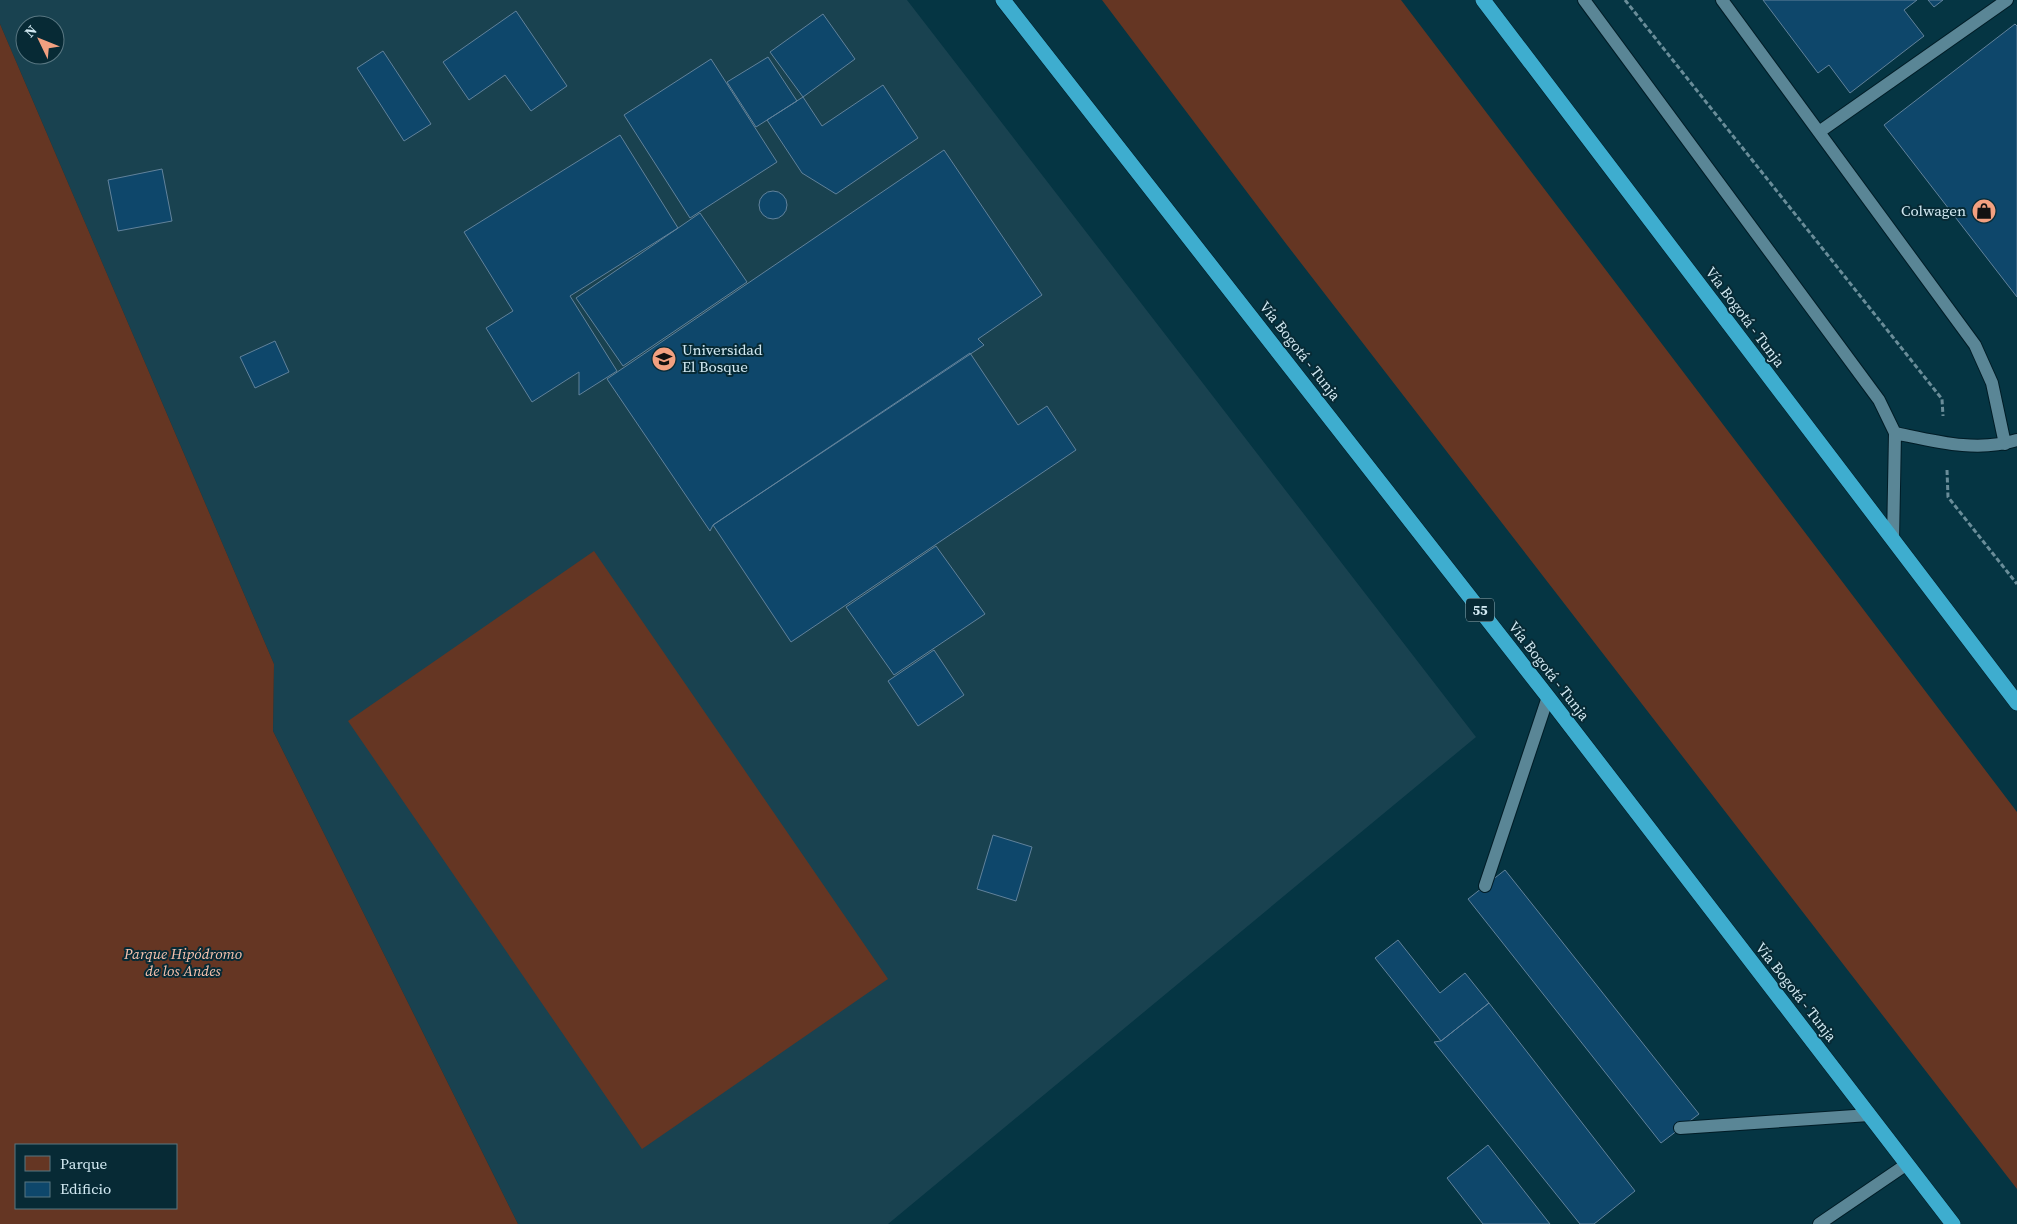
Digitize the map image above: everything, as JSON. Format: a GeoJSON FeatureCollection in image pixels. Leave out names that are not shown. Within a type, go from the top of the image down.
{"type":"FeatureCollection","features":[{"type":"Feature","properties":{"kind":"highway","name":"Vía Bogotá - Tunja"},"geometry":{"type":"LineString","coordinates":[[1003,0],[1548,697],[1953,1224]]}},
{"type":"Feature","properties":{"kind":"highway","name":"Vía Bogotá - Tunja"},"geometry":{"type":"LineString","coordinates":[[1483,0],[2017,703]]}},
{"type":"Feature","properties":{"kind":"lane"},"geometry":{"type":"LineString","coordinates":[[1584,0],[1879,400],[1895,433],[1893,541]]}},
{"type":"Feature","properties":{"kind":"lane"},"geometry":{"type":"LineString","coordinates":[[1722,0],[1975,345],[1992,383],[2011,442],[1983,446],[1945,444],[1895,433]]}},
{"type":"Feature","properties":{"kind":"lane"},"geometry":{"type":"LineString","coordinates":[[1819,132],[2007,0]]}},
{"type":"Feature","properties":{"kind":"lane"},"geometry":{"type":"LineString","coordinates":[[1485,886],[1548,697]]}},
{"type":"Feature","properties":{"kind":"lane"},"geometry":{"type":"LineString","coordinates":[[1680,1128],[1869,1115]]}},
{"type":"Feature","properties":{"kind":"lane"},"geometry":{"type":"LineString","coordinates":[[1819,1224],[1906,1164]]}},
{"type":"Feature","properties":{"kind":"path"},"geometry":{"type":"LineString","coordinates":[[1625,0],[1942,399],[1948,497],[2017,584]]}},
{"type":"Feature","properties":{"kind":"shaded area","name":"Universidad El Bosque"},"geometry":{"type":"Polygon","coordinates":[[[0,0],[907,0],[1476,737],[888,1224],[518,1224],[273,731],[274,664],[18,65],[65,65],[65,15],[15,15],[15,59],[0,24],[0,0]]]}},
{"type":"Feature","properties":{"kind":"green space"},"geometry":{"type":"Polygon","coordinates":[[[1102,0],[1401,0],[2017,812],[2017,1189],[1287,245],[1102,0]]]}},
{"type":"Feature","properties":{"kind":"green space","name":"Parque Hipódromo de los Andes"},"geometry":{"type":"Polygon","coordinates":[[[0,24],[15,59],[15,65],[18,65],[274,664],[273,731],[518,1224],[0,1224],[0,24]]]}},
{"type":"Feature","properties":{"kind":"green space"},"geometry":{"type":"Polygon","coordinates":[[[594,551],[888,979],[642,1149],[348,721],[594,551]]]}},
{"type":"Feature","properties":{"kind":"building"},"geometry":{"type":"Polygon","coordinates":[[[1763,0],[1917,0],[1904,10],[1924,36],[1850,93],[1829,65],[1818,73],[1763,0]]]}},
{"type":"Feature","properties":{"kind":"building"},"geometry":{"type":"Polygon","coordinates":[[[1928,0],[1943,0],[1934,7],[1928,0]]]}},
{"type":"Feature","properties":{"kind":"building"},"geometry":{"type":"Polygon","coordinates":[[[516,11],[567,86],[531,111],[505,75],[469,100],[443,62],[516,11]]]}},
{"type":"Feature","properties":{"kind":"building"},"geometry":{"type":"Polygon","coordinates":[[[823,14],[855,59],[803,97],[770,52],[823,14]]]}},
{"type":"Feature","properties":{"kind":"building","name":"Colwagen"},"geometry":{"type":"Polygon","coordinates":[[[2015,24],[2017,26],[2017,297],[1884,125],[2015,24]]]}},
{"type":"Feature","properties":{"kind":"building"},"geometry":{"type":"Polygon","coordinates":[[[383,51],[431,124],[404,141],[357,68],[383,51]]]}},
{"type":"Feature","properties":{"kind":"building"},"geometry":{"type":"Polygon","coordinates":[[[768,57],[797,101],[756,127],[727,82],[768,57]]]}},
{"type":"Feature","properties":{"kind":"building"},"geometry":{"type":"Polygon","coordinates":[[[711,59],[777,162],[690,218],[624,115],[711,59]]]}},
{"type":"Feature","properties":{"kind":"building"},"geometry":{"type":"Polygon","coordinates":[[[883,85],[918,138],[836,194],[802,173],[767,120],[803,97],[822,126],[883,85]]]}},
{"type":"Feature","properties":{"kind":"building"},"geometry":{"type":"Polygon","coordinates":[[[620,135],[678,228],[570,296],[617,371],[579,395],[579,372],[532,402],[486,328],[513,311],[464,232],[620,135]]]}},
{"type":"Feature","properties":{"kind":"building"},"geometry":{"type":"Polygon","coordinates":[[[944,150],[1042,295],[978,339],[984,345],[713,525],[710,531],[607,379],[944,150]]]}},
{"type":"Feature","properties":{"kind":"building"},"geometry":{"type":"Polygon","coordinates":[[[162,169],[172,221],[118,231],[108,180],[162,169]]]}},
{"type":"Feature","properties":{"kind":"building"},"geometry":{"type":"Polygon","coordinates":[[[773,191],[783,195],[787,205],[783,215],[773,219],[763,215],[759,205],[763,195],[773,191]]]}},
{"type":"Feature","properties":{"kind":"building"},"geometry":{"type":"Polygon","coordinates":[[[700,213],[747,282],[623,366],[576,298],[700,213]]]}},
{"type":"Feature","properties":{"kind":"building"},"geometry":{"type":"Polygon","coordinates":[[[275,341],[289,372],[255,388],[240,357],[275,341]]]}},
{"type":"Feature","properties":{"kind":"building"},"geometry":{"type":"Polygon","coordinates":[[[970,353],[1018,425],[1047,406],[1076,450],[791,642],[713,525],[970,353]]]}},
{"type":"Feature","properties":{"kind":"building"},"geometry":{"type":"Polygon","coordinates":[[[936,546],[985,614],[894,675],[846,607],[936,546]]]}},
{"type":"Feature","properties":{"kind":"building"},"geometry":{"type":"Polygon","coordinates":[[[934,650],[964,695],[918,726],[888,681],[934,650]]]}},
{"type":"Feature","properties":{"kind":"building"},"geometry":{"type":"Polygon","coordinates":[[[993,835],[1032,847],[1016,901],[977,889],[993,835]]]}},
{"type":"Feature","properties":{"kind":"building"},"geometry":{"type":"Polygon","coordinates":[[[1505,870],[1699,1114],[1661,1143],[1468,899],[1505,870]]]}},
{"type":"Feature","properties":{"kind":"building"},"geometry":{"type":"Polygon","coordinates":[[[1398,940],[1440,993],[1465,973],[1489,1003],[1441,1041],[1375,958],[1398,940]]]}},
{"type":"Feature","properties":{"kind":"building"},"geometry":{"type":"Polygon","coordinates":[[[1489,1003],[1635,1191],[1594,1224],[1580,1224],[1434,1042],[1441,1041],[1489,1003]]]}},
{"type":"Feature","properties":{"kind":"building"},"geometry":{"type":"Polygon","coordinates":[[[1488,1145],[1550,1224],[1483,1224],[1447,1178],[1488,1145]]]}},
{"type":"Feature","properties":{"kind":"place","name":"Colwagen"},"geometry":{"type":"Point","coordinates":[1984,211]}},
{"type":"Feature","properties":{"kind":"place","name":"Universidad El Bosque"},"geometry":{"type":"Point","coordinates":[664,359]}}]}
